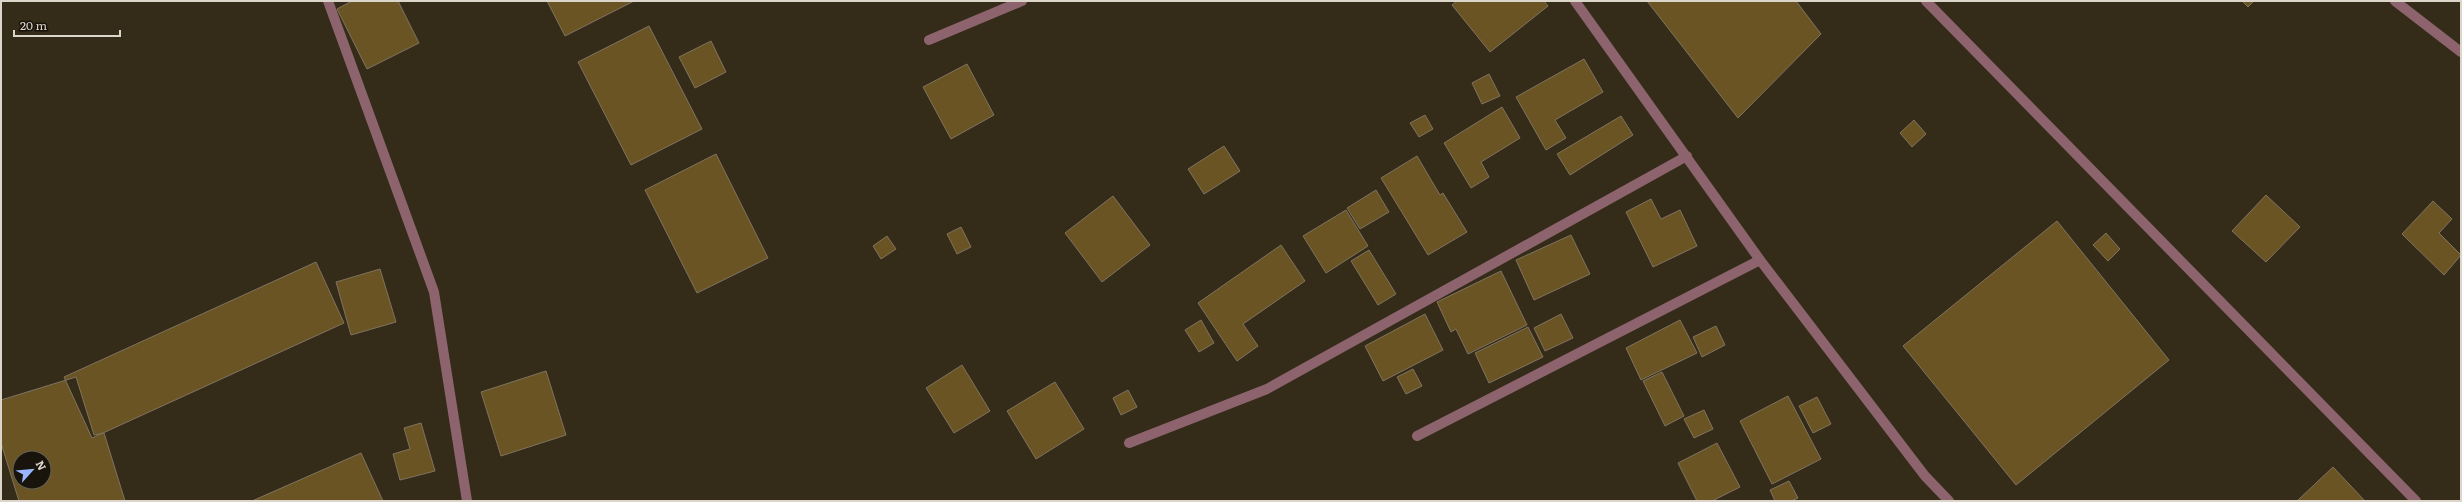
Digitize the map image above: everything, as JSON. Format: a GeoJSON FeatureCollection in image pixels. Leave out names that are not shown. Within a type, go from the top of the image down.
{"type":"FeatureCollection","features":[{"type":"Feature","properties":{"kind":"lane"},"geometry":{"type":"LineString","coordinates":[[328,1],[434,292],[467,501]]}},
{"type":"Feature","properties":{"kind":"lane"},"geometry":{"type":"LineString","coordinates":[[929,40],[1022,1]]}},
{"type":"Feature","properties":{"kind":"lane"},"geometry":{"type":"LineString","coordinates":[[1576,1],[1760,260],[1925,476],[1949,501]]}},
{"type":"Feature","properties":{"kind":"lane"},"geometry":{"type":"LineString","coordinates":[[1926,1],[2416,501]]}},
{"type":"Feature","properties":{"kind":"lane"},"geometry":{"type":"LineString","coordinates":[[2395,1],[2461,52]]}},
{"type":"Feature","properties":{"kind":"lane"},"geometry":{"type":"LineString","coordinates":[[1129,443],[1267,390],[1687,156]]}},
{"type":"Feature","properties":{"kind":"lane"},"geometry":{"type":"LineString","coordinates":[[1417,436],[1760,260]]}},
{"type":"Feature","properties":{"kind":"building"},"geometry":{"type":"Polygon","coordinates":[[[352,1],[398,1],[419,43],[367,69],[337,9],[352,1]]]}},
{"type":"Feature","properties":{"kind":"building"},"geometry":{"type":"Polygon","coordinates":[[[547,1],[634,1],[565,36],[547,1]]]}},
{"type":"Feature","properties":{"kind":"building"},"geometry":{"type":"Polygon","coordinates":[[[1457,1],[1544,1],[1548,6],[1490,52],[1452,5],[1457,1]]]}},
{"type":"Feature","properties":{"kind":"building"},"geometry":{"type":"Polygon","coordinates":[[[1647,1],[1796,1],[1821,34],[1738,118],[1647,1]]]}},
{"type":"Feature","properties":{"kind":"building"},"geometry":{"type":"Polygon","coordinates":[[[2242,1],[2254,1],[2248,7],[2242,1]]]}},
{"type":"Feature","properties":{"kind":"building"},"geometry":{"type":"Polygon","coordinates":[[[649,26],[702,129],[631,165],[578,62],[649,26]]]}},
{"type":"Feature","properties":{"kind":"building"},"geometry":{"type":"Polygon","coordinates":[[[711,41],[726,72],[695,88],[679,57],[711,41]]]}},
{"type":"Feature","properties":{"kind":"building"},"geometry":{"type":"Polygon","coordinates":[[[1584,59],[1603,92],[1555,120],[1566,138],[1546,150],[1516,97],[1584,59]]]}},
{"type":"Feature","properties":{"kind":"building"},"geometry":{"type":"Polygon","coordinates":[[[967,64],[994,115],[951,139],[923,87],[967,64]]]}},
{"type":"Feature","properties":{"kind":"building"},"geometry":{"type":"Polygon","coordinates":[[[1489,74],[1500,96],[1482,104],[1472,83],[1489,74]]]}},
{"type":"Feature","properties":{"kind":"building"},"geometry":{"type":"Polygon","coordinates":[[[1502,107],[1520,138],[1481,162],[1489,177],[1471,188],[1444,143],[1502,107]]]}},
{"type":"Feature","properties":{"kind":"building"},"geometry":{"type":"Polygon","coordinates":[[[1425,115],[1433,129],[1419,137],[1410,123],[1425,115]]]}},
{"type":"Feature","properties":{"kind":"building"},"geometry":{"type":"Polygon","coordinates":[[[1621,116],[1633,135],[1570,175],[1557,154],[1621,116]]]}},
{"type":"Feature","properties":{"kind":"building"},"geometry":{"type":"Polygon","coordinates":[[[1914,120],[1926,134],[1912,147],[1900,133],[1914,120]]]}},
{"type":"Feature","properties":{"kind":"building"},"geometry":{"type":"Polygon","coordinates":[[[1224,146],[1240,171],[1204,194],[1188,169],[1224,146]]]}},
{"type":"Feature","properties":{"kind":"building"},"geometry":{"type":"Polygon","coordinates":[[[716,154],[768,258],[697,293],[645,190],[716,154]]]}},
{"type":"Feature","properties":{"kind":"building"},"geometry":{"type":"Polygon","coordinates":[[[1417,156],[1440,195],[1443,193],[1467,232],[1428,255],[1381,178],[1417,156]]]}},
{"type":"Feature","properties":{"kind":"building"},"geometry":{"type":"Polygon","coordinates":[[[1376,190],[1389,212],[1360,229],[1347,208],[1376,190]]]}},
{"type":"Feature","properties":{"kind":"building"},"geometry":{"type":"Polygon","coordinates":[[[2266,195],[2300,227],[2266,262],[2232,231],[2266,195]]]}},
{"type":"Feature","properties":{"kind":"building"},"geometry":{"type":"Polygon","coordinates":[[[1113,196],[1150,245],[1102,282],[1065,233],[1113,196]]]}},
{"type":"Feature","properties":{"kind":"building"},"geometry":{"type":"Polygon","coordinates":[[[1651,199],[1661,219],[1680,210],[1697,246],[1653,267],[1626,212],[1651,199]]]}},
{"type":"Feature","properties":{"kind":"building"},"geometry":{"type":"Polygon","coordinates":[[[2433,201],[2452,219],[2439,233],[2461,255],[2444,275],[2402,234],[2433,201]]]}},
{"type":"Feature","properties":{"kind":"building"},"geometry":{"type":"Polygon","coordinates":[[[1346,210],[1368,246],[1326,273],[1303,236],[1346,210]]]}},
{"type":"Feature","properties":{"kind":"building"},"geometry":{"type":"Polygon","coordinates":[[[2057,221],[2169,360],[2016,485],[1903,346],[2057,221]]]}},
{"type":"Feature","properties":{"kind":"building"},"geometry":{"type":"Polygon","coordinates":[[[961,227],[971,247],[957,254],[947,234],[961,227]]]}},
{"type":"Feature","properties":{"kind":"building"},"geometry":{"type":"Polygon","coordinates":[[[2106,233],[2120,249],[2108,261],[2093,245],[2106,233]]]}},
{"type":"Feature","properties":{"kind":"building"},"geometry":{"type":"Polygon","coordinates":[[[1571,235],[1590,274],[1534,300],[1516,260],[1571,235]]]}},
{"type":"Feature","properties":{"kind":"building"},"geometry":{"type":"Polygon","coordinates":[[[887,236],[896,249],[881,259],[873,246],[887,236]]]}},
{"type":"Feature","properties":{"kind":"building"},"geometry":{"type":"Polygon","coordinates":[[[1281,245],[1305,281],[1243,324],[1258,346],[1237,361],[1198,303],[1281,245]]]}},
{"type":"Feature","properties":{"kind":"building"},"geometry":{"type":"Polygon","coordinates":[[[1369,250],[1396,294],[1378,305],[1351,261],[1369,250]]]}},
{"type":"Feature","properties":{"kind":"building"},"geometry":{"type":"Polygon","coordinates":[[[316,262],[344,323],[92,438],[64,377],[316,262]]]}},
{"type":"Feature","properties":{"kind":"building"},"geometry":{"type":"Polygon","coordinates":[[[380,269],[396,322],[351,335],[336,282],[380,269]]]}},
{"type":"Feature","properties":{"kind":"building"},"geometry":{"type":"Polygon","coordinates":[[[1501,271],[1527,325],[1468,354],[1456,329],[1451,332],[1437,302],[1501,271]]]}},
{"type":"Feature","properties":{"kind":"building"},"geometry":{"type":"Polygon","coordinates":[[[1425,314],[1443,350],[1383,381],[1365,346],[1425,314]]]}},
{"type":"Feature","properties":{"kind":"building"},"geometry":{"type":"Polygon","coordinates":[[[1561,314],[1573,338],[1545,351],[1534,328],[1561,314]]]}},
{"type":"Feature","properties":{"kind":"building"},"geometry":{"type":"Polygon","coordinates":[[[1201,320],[1214,343],[1199,352],[1185,330],[1201,320]]]}},
{"type":"Feature","properties":{"kind":"building"},"geometry":{"type":"Polygon","coordinates":[[[1680,320],[1697,353],[1641,380],[1626,348],[1680,320]]]}},
{"type":"Feature","properties":{"kind":"building"},"geometry":{"type":"Polygon","coordinates":[[[1716,326],[1725,345],[1702,357],[1693,337],[1716,326]]]}},
{"type":"Feature","properties":{"kind":"building"},"geometry":{"type":"Polygon","coordinates":[[[1528,327],[1543,357],[1489,383],[1475,353],[1528,327]]]}},
{"type":"Feature","properties":{"kind":"building"},"geometry":{"type":"Polygon","coordinates":[[[962,365],[990,411],[954,433],[926,388],[962,365]]]}},
{"type":"Feature","properties":{"kind":"building"},"geometry":{"type":"Polygon","coordinates":[[[1413,369],[1422,386],[1406,394],[1397,377],[1413,369]]]}},
{"type":"Feature","properties":{"kind":"building"},"geometry":{"type":"Polygon","coordinates":[[[546,371],[566,435],[501,456],[481,392],[546,371]]]}},
{"type":"Feature","properties":{"kind":"building"},"geometry":{"type":"Polygon","coordinates":[[[1662,372],[1684,416],[1665,426],[1643,381],[1662,372]]]}},
{"type":"Feature","properties":{"kind":"building"},"geometry":{"type":"Polygon","coordinates":[[[76,377],[94,435],[104,433],[125,501],[19,501],[16,490],[52,490],[52,450],[12,450],[12,478],[1,443],[1,400],[76,377]]]}},
{"type":"Feature","properties":{"kind":"building"},"geometry":{"type":"Polygon","coordinates":[[[1055,382],[1084,429],[1036,459],[1007,411],[1055,382]]]}},
{"type":"Feature","properties":{"kind":"building"},"geometry":{"type":"Polygon","coordinates":[[[1128,390],[1137,407],[1121,415],[1113,398],[1128,390]]]}},
{"type":"Feature","properties":{"kind":"building"},"geometry":{"type":"Polygon","coordinates":[[[1788,396],[1821,459],[1772,484],[1740,421],[1788,396]]]}},
{"type":"Feature","properties":{"kind":"building"},"geometry":{"type":"Polygon","coordinates":[[[1817,397],[1831,424],[1813,433],[1799,406],[1817,397]]]}},
{"type":"Feature","properties":{"kind":"building"},"geometry":{"type":"Polygon","coordinates":[[[1704,410],[1713,429],[1694,438],[1684,419],[1704,410]]]}},
{"type":"Feature","properties":{"kind":"building"},"geometry":{"type":"Polygon","coordinates":[[[421,423],[435,471],[400,480],[393,454],[410,449],[404,428],[421,423]]]}},
{"type":"Feature","properties":{"kind":"building"},"geometry":{"type":"Polygon","coordinates":[[[1717,443],[1740,487],[1712,501],[1697,501],[1678,463],[1717,443]]]}},
{"type":"Feature","properties":{"kind":"building"},"geometry":{"type":"Polygon","coordinates":[[[361,453],[383,501],[252,501],[361,453]]]}},
{"type":"Feature","properties":{"kind":"building"},"geometry":{"type":"Polygon","coordinates":[[[2333,467],[2365,501],[2297,501],[2333,467]]]}},
{"type":"Feature","properties":{"kind":"building"},"geometry":{"type":"Polygon","coordinates":[[[1789,481],[1798,498],[1791,501],[1775,501],[1770,490],[1789,481]]]}}]}
